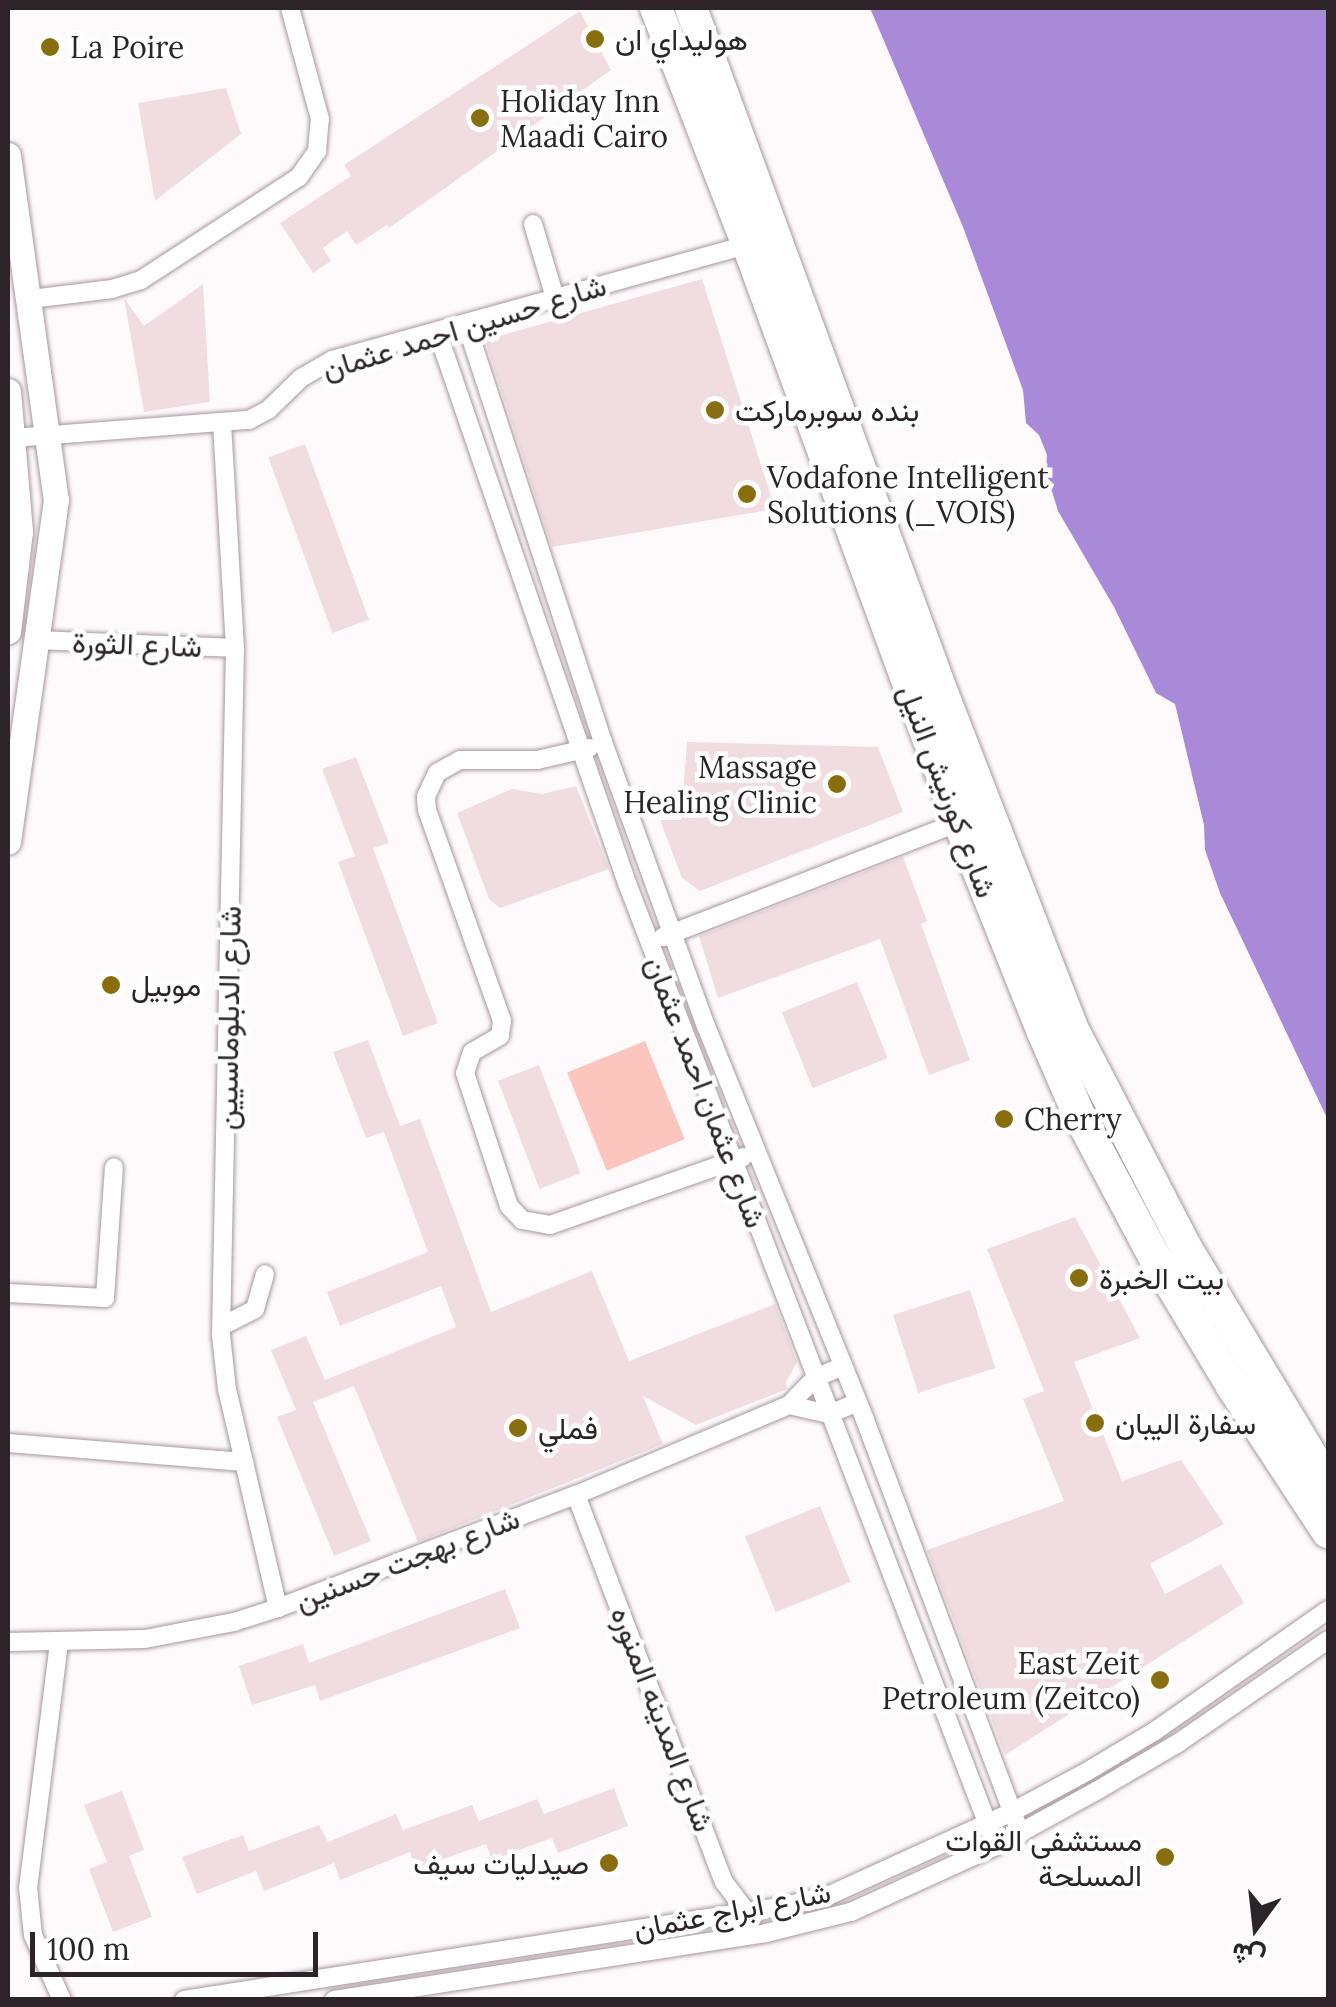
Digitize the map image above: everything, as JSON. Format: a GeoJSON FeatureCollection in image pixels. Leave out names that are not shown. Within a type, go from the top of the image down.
{"type":"FeatureCollection","features":[{"type":"Feature","properties":{"kind":"highway","name":"شارع كورنيش النيل"},"geometry":{"type":"LineString","coordinates":[[656,8],[748,245],[959,822],[1043,1032],[1116,1186],[1232,1386],[1328,1532]]}},
{"type":"Feature","properties":{"kind":"highway","name":"شارع كورنيش النيل"},"geometry":{"type":"LineString","coordinates":[[691,8],[943,696],[1072,1028],[1186,1248],[1328,1482]]}},
{"type":"Feature","properties":{"kind":"main road"},"geometry":{"type":"LineString","coordinates":[[8,156],[50,436],[56,518],[8,842]]}},
{"type":"Feature","properties":{"kind":"main road"},"geometry":{"type":"LineString","coordinates":[[8,391],[20,530],[8,632]]}},
{"type":"Feature","properties":{"kind":"street"},"geometry":{"type":"LineString","coordinates":[[31,299],[141,280],[299,177],[317,151],[320,120],[290,8]]}},
{"type":"Feature","properties":{"kind":"street"},"geometry":{"type":"LineString","coordinates":[[533,224],[556,298]]}},
{"type":"Feature","properties":{"kind":"street","name":"شارع حسين احمد عثمان"},"geometry":{"type":"LineString","coordinates":[[13,438],[222,423],[259,416],[301,378],[332,360],[748,245]]}},
{"type":"Feature","properties":{"kind":"street","name":"شارع عثمان احمد عثمان"},"geometry":{"type":"LineString","coordinates":[[466,323],[604,742],[672,933],[755,1153],[858,1402],[1021,1834]]}},
{"type":"Feature","properties":{"kind":"street","name":"شارع عثمان احمد عثمان"},"geometry":{"type":"LineString","coordinates":[[437,330],[579,751],[649,942],[996,1846]]}},
{"type":"Feature","properties":{"kind":"street","name":"شارع الدبلوماسيين"},"geometry":{"type":"LineString","coordinates":[[222,423],[234,648],[222,1326],[227,1388],[278,1608]]}},
{"type":"Feature","properties":{"kind":"street"},"geometry":{"type":"LineString","coordinates":[[510,548],[537,540]]}},
{"type":"Feature","properties":{"kind":"street","name":"شارع الثورة"},"geometry":{"type":"LineString","coordinates":[[38,640],[234,648]]}},
{"type":"Feature","properties":{"kind":"street"},"geometry":{"type":"LineString","coordinates":[[604,742],[537,760],[460,760],[438,773],[426,797],[427,810],[502,1020],[500,1036],[472,1052],[466,1072],[509,1206],[522,1220],[550,1225],[755,1153]]}},
{"type":"Feature","properties":{"kind":"street"},"geometry":{"type":"LineString","coordinates":[[649,942],[959,822]]}},
{"type":"Feature","properties":{"kind":"street"},"geometry":{"type":"LineString","coordinates":[[8,1293],[105,1298],[114,1167]]}},
{"type":"Feature","properties":{"kind":"street"},"geometry":{"type":"LineString","coordinates":[[222,1326],[234,1324],[254,1309],[265,1274]]}},
{"type":"Feature","properties":{"kind":"street","name":"شارع بهجت حسنين"},"geometry":{"type":"LineString","coordinates":[[8,1642],[190,1632],[278,1608],[576,1495],[788,1405],[816,1378],[843,1366]]}},
{"type":"Feature","properties":{"kind":"street"},"geometry":{"type":"LineString","coordinates":[[788,1405],[829,1414],[858,1402]]}},
{"type":"Feature","properties":{"kind":"street"},"geometry":{"type":"LineString","coordinates":[[8,1442],[244,1462]]}},
{"type":"Feature","properties":{"kind":"street","name":"شارع المدينه المنوره"},"geometry":{"type":"LineString","coordinates":[[576,1495],[718,1867],[745,1912],[766,1934]]}},
{"type":"Feature","properties":{"kind":"street","name":"شارع ابراج عثمان"},"geometry":{"type":"LineString","coordinates":[[184,2000],[745,1912],[830,1895],[1012,1812],[1156,1731],[1328,1610]]}},
{"type":"Feature","properties":{"kind":"street","name":"شارع ابراج عثمان"},"geometry":{"type":"LineString","coordinates":[[334,2000],[766,1934],[852,1912],[1021,1834],[1168,1750],[1328,1640]]}},
{"type":"Feature","properties":{"kind":"street"},"geometry":{"type":"LineString","coordinates":[[59,1642],[28,1888],[33,1935],[62,2000]]}},
{"type":"Feature","properties":{"kind":"street"},"geometry":{"type":"LineString","coordinates":[[1156,1731],[1168,1750]]}},
{"type":"Feature","properties":{"kind":"shaded area"},"geometry":{"type":"Polygon","coordinates":[[[870,8],[1328,8],[1328,1120],[1220,893],[1205,850],[1204,825],[1175,704],[1156,693],[1114,607],[1058,511],[1046,472],[1047,455],[1039,435],[1026,423],[1023,390],[963,227],[870,8]]]}},
{"type":"Feature","properties":{"kind":"shaded area"},"geometry":{"type":"Polygon","coordinates":[[[645,1041],[685,1139],[607,1171],[567,1072],[645,1041]]]}},
{"type":"Feature","properties":{"kind":"building","name":"Holiday Inn Maadi Cairo"},"geometry":{"type":"Polygon","coordinates":[[[580,11],[611,70],[389,228],[387,225],[356,245],[347,231],[323,248],[331,261],[313,273],[280,223],[351,176],[344,165],[580,11]]]}},
{"type":"Feature","properties":{"kind":"building"},"geometry":{"type":"Polygon","coordinates":[[[226,88],[241,134],[155,201],[138,103],[226,88]]]}},
{"type":"Feature","properties":{"kind":"building"},"geometry":{"type":"Polygon","coordinates":[[[702,279],[775,509],[552,547],[485,340],[702,279]]]}},
{"type":"Feature","properties":{"kind":"building"},"geometry":{"type":"Polygon","coordinates":[[[203,284],[210,402],[144,412],[124,298],[144,326],[203,284]]]}},
{"type":"Feature","properties":{"kind":"building"},"geometry":{"type":"Polygon","coordinates":[[[305,444],[369,620],[332,633],[268,457],[305,444]]]}},
{"type":"Feature","properties":{"kind":"building"},"geometry":{"type":"Polygon","coordinates":[[[687,742],[878,747],[903,812],[700,891],[682,878],[660,820],[681,820],[687,742]]]}},
{"type":"Feature","properties":{"kind":"building"},"geometry":{"type":"Polygon","coordinates":[[[356,757],[389,843],[373,848],[438,1023],[403,1036],[338,862],[355,856],[322,769],[356,757]]]}},
{"type":"Feature","properties":{"kind":"building"},"geometry":{"type":"Polygon","coordinates":[[[576,786],[609,869],[500,908],[489,899],[457,813],[512,789],[542,794],[576,786]]]}},
{"type":"Feature","properties":{"kind":"building"},"geometry":{"type":"Polygon","coordinates":[[[903,857],[927,921],[921,924],[970,1060],[929,1075],[880,939],[718,998],[699,936],[903,857]]]}},
{"type":"Feature","properties":{"kind":"building"},"geometry":{"type":"Polygon","coordinates":[[[857,982],[888,1058],[813,1088],[782,1012],[857,982]]]}},
{"type":"Feature","properties":{"kind":"building"},"geometry":{"type":"Polygon","coordinates":[[[368,1040],[400,1126],[420,1119],[491,1312],[592,1271],[629,1361],[775,1304],[797,1362],[786,1382],[787,1389],[696,1425],[643,1396],[663,1444],[418,1542],[354,1386],[313,1402],[371,1541],[334,1556],[277,1417],[296,1410],[271,1350],[306,1336],[325,1380],[456,1327],[441,1286],[340,1326],[327,1292],[428,1252],[384,1132],[366,1138],[333,1052],[368,1040]]]}},
{"type":"Feature","properties":{"kind":"building"},"geometry":{"type":"Polygon","coordinates":[[[539,1065],[581,1173],[539,1189],[498,1081],[539,1065]]]}},
{"type":"Feature","properties":{"kind":"building"},"geometry":{"type":"Polygon","coordinates":[[[1075,1217],[1140,1338],[1074,1362],[1122,1481],[1181,1460],[1224,1524],[1150,1564],[1165,1594],[1221,1564],[1244,1603],[1005,1755],[927,1550],[1064,1501],[1023,1399],[1044,1391],[987,1249],[1075,1217]]]}},
{"type":"Feature","properties":{"kind":"building"},"geometry":{"type":"Polygon","coordinates":[[[970,1290],[995,1368],[918,1393],[893,1315],[970,1290]]]}},
{"type":"Feature","properties":{"kind":"building"},"geometry":{"type":"Polygon","coordinates":[[[820,1506],[851,1582],[776,1612],[745,1536],[820,1506]]]}},
{"type":"Feature","properties":{"kind":"building"},"geometry":{"type":"Polygon","coordinates":[[[505,1589],[520,1628],[320,1701],[315,1685],[252,1705],[239,1666],[303,1644],[309,1663],[505,1589]]]}},
{"type":"Feature","properties":{"kind":"building"},"geometry":{"type":"Polygon","coordinates":[[[614,1788],[628,1826],[558,1853],[552,1838],[492,1860],[486,1844],[415,1869],[410,1852],[340,1880],[334,1863],[264,1891],[256,1871],[197,1894],[182,1857],[243,1835],[249,1851],[319,1825],[328,1842],[396,1814],[403,1830],[472,1805],[479,1821],[537,1799],[544,1814],[614,1788]]]}},
{"type":"Feature","properties":{"kind":"building"},"geometry":{"type":"Polygon","coordinates":[[[122,1791],[144,1850],[129,1856],[152,1917],[113,1932],[89,1869],[107,1862],[84,1805],[122,1791]]]}},
{"type":"Feature","properties":{"kind":"place","name":"هوليداي ان"},"geometry":{"type":"Point","coordinates":[595,39]}},
{"type":"Feature","properties":{"kind":"place","name":"La Poire"},"geometry":{"type":"Point","coordinates":[50,47]}},
{"type":"Feature","properties":{"kind":"place","name":"Holiday Inn Maadi Cairo"},"geometry":{"type":"Point","coordinates":[480,118]}},
{"type":"Feature","properties":{"kind":"place","name":"بنده سوبرماركت"},"geometry":{"type":"Point","coordinates":[715,410]}},
{"type":"Feature","properties":{"kind":"place","name":"Vodafone Intelligent Solutions (_VOIS)"},"geometry":{"type":"Point","coordinates":[747,494]}},
{"type":"Feature","properties":{"kind":"place","name":"Massage Healing Clinic"},"geometry":{"type":"Point","coordinates":[837,784]}},
{"type":"Feature","properties":{"kind":"place","name":"موبيل"},"geometry":{"type":"Point","coordinates":[111,985]}},
{"type":"Feature","properties":{"kind":"place","name":"Cherry"},"geometry":{"type":"Point","coordinates":[1004,1119]}},
{"type":"Feature","properties":{"kind":"place","name":"بيت الخبرة"},"geometry":{"type":"Point","coordinates":[1079,1278]}},
{"type":"Feature","properties":{"kind":"place","name":"سفارة اليبان"},"geometry":{"type":"Point","coordinates":[1095,1423]}},
{"type":"Feature","properties":{"kind":"place","name":"فملي"},"geometry":{"type":"Point","coordinates":[518,1428]}},
{"type":"Feature","properties":{"kind":"place","name":"East Zeit Petroleum (Zeitco)"},"geometry":{"type":"Point","coordinates":[1160,1680]}},
{"type":"Feature","properties":{"kind":"place","name":"مستشفى القوات المسلحة"},"geometry":{"type":"Point","coordinates":[1165,1857]}},
{"type":"Feature","properties":{"kind":"place","name":"صيدليات سيف"},"geometry":{"type":"Point","coordinates":[609,1863]}}]}
